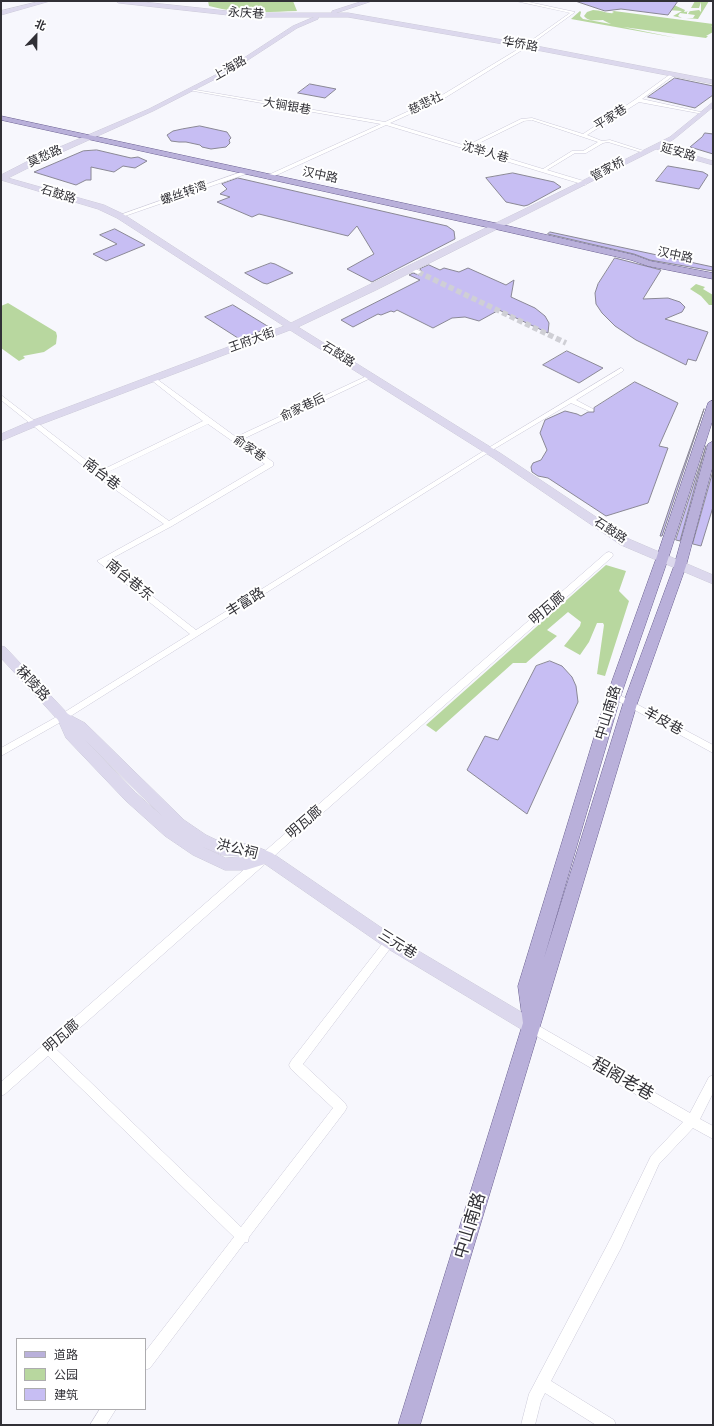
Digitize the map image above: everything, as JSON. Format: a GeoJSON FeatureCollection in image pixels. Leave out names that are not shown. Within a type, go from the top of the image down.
{"type":"FeatureCollection","features":[{"type":"Feature","properties":{"kind":"main road","name":"汉中路"},"geometry":{"type":"LineString","coordinates":[[1,118],[495,226],[634,258],[648,263],[698,271]]}},
{"type":"Feature","properties":{"kind":"main road"},"geometry":{"type":"LineString","coordinates":[[698,271],[713,270]]}},
{"type":"Feature","properties":{"kind":"main road"},"geometry":{"type":"LineString","coordinates":[[698,271],[713,277]]}},
{"type":"Feature","properties":{"kind":"main road","name":"中山南路"},"geometry":{"type":"LineString","coordinates":[[532,1027],[527,986],[614,695],[662,559],[713,403]]}},
{"type":"Feature","properties":{"kind":"main road","name":"中山南路"},"geometry":{"type":"LineString","coordinates":[[409,1425],[630,704],[680,566],[711,459],[713,444]]}},
{"type":"Feature","properties":{"kind":"street"},"geometry":{"type":"LineString","coordinates":[[1,13],[47,1]]}},
{"type":"Feature","properties":{"kind":"street","name":"永庆巷"},"geometry":{"type":"LineString","coordinates":[[119,1],[234,14],[283,16],[325,15]]}},
{"type":"Feature","properties":{"kind":"street","name":"上海路"},"geometry":{"type":"LineString","coordinates":[[90,138],[151,110],[229,70],[291,29],[325,15],[369,1]]}},
{"type":"Feature","properties":{"kind":"street"},"geometry":{"type":"LineString","coordinates":[[518,1],[545,3]]}},
{"type":"Feature","properties":{"kind":"street","name":"慈悲社"},"geometry":{"type":"LineString","coordinates":[[268,177],[441,98],[526,46],[573,12],[545,3]]}},
{"type":"Feature","properties":{"kind":"street","name":"华侨路"},"geometry":{"type":"LineString","coordinates":[[325,15],[348,15],[526,46],[713,82]]}},
{"type":"Feature","properties":{"kind":"street"},"geometry":{"type":"LineString","coordinates":[[283,16],[290,21],[291,29]]}},
{"type":"Feature","properties":{"kind":"street","name":"平家巷"},"geometry":{"type":"LineString","coordinates":[[583,136],[638,100],[672,74]]}},
{"type":"Feature","properties":{"kind":"street","name":"大锏银巷"},"geometry":{"type":"LineString","coordinates":[[190,90],[385,123]]}},
{"type":"Feature","properties":{"kind":"street","name":"平家巷"},"geometry":{"type":"LineString","coordinates":[[638,100],[703,113]]}},
{"type":"Feature","properties":{"kind":"street","name":"管家桥"},"geometry":{"type":"LineString","coordinates":[[495,226],[672,138],[713,104]]}},
{"type":"Feature","properties":{"kind":"street"},"geometry":{"type":"LineString","coordinates":[[467,147],[523,120],[532,119],[602,142]]}},
{"type":"Feature","properties":{"kind":"street","name":"沈举人巷"},"geometry":{"type":"LineString","coordinates":[[385,123],[585,182]]}},
{"type":"Feature","properties":{"kind":"street","name":"莫愁路"},"geometry":{"type":"LineString","coordinates":[[1,178],[37,160],[90,138]]}},
{"type":"Feature","properties":{"kind":"street"},"geometry":{"type":"LineString","coordinates":[[544,170],[574,152],[584,152],[602,142],[608,141],[642,152]]}},
{"type":"Feature","properties":{"kind":"street","name":"延安路"},"geometry":{"type":"LineString","coordinates":[[654,146],[713,162]]}},
{"type":"Feature","properties":{"kind":"street","name":"螺丝转湾"},"geometry":{"type":"LineString","coordinates":[[120,216],[247,172]]}},
{"type":"Feature","properties":{"kind":"street","name":"石鼓路"},"geometry":{"type":"LineString","coordinates":[[1,178],[101,208],[120,216],[291,327],[488,450],[625,542],[713,580]]}},
{"type":"Feature","properties":{"kind":"street","name":"王府大街"},"geometry":{"type":"LineString","coordinates":[[1,438],[35,423],[152,378],[291,327],[373,288],[414,271],[495,226]]}},
{"type":"Feature","properties":{"kind":"street","name":"丰富路"},"geometry":{"type":"LineString","coordinates":[[1,752],[63,717],[488,450],[621,370]]}},
{"type":"Feature","properties":{"kind":"street","name":"俞家巷后"},"geometry":{"type":"LineString","coordinates":[[236,440],[371,376]]}},
{"type":"Feature","properties":{"kind":"street","name":"俞家巷"},"geometry":{"type":"LineString","coordinates":[[152,378],[208,421],[270,464],[169,524]]}},
{"type":"Feature","properties":{"kind":"street","name":"南台巷"},"geometry":{"type":"LineString","coordinates":[[1,397],[99,474],[169,524]]}},
{"type":"Feature","properties":{"kind":"street"},"geometry":{"type":"LineString","coordinates":[[572,400],[591,410]]}},
{"type":"Feature","properties":{"kind":"street"},"geometry":{"type":"LineString","coordinates":[[99,474],[208,421]]}},
{"type":"Feature","properties":{"kind":"street","name":"南台巷东"},"geometry":{"type":"LineString","coordinates":[[169,524],[101,560],[196,634]]}},
{"type":"Feature","properties":{"kind":"street","name":"明瓦廊"},"geometry":{"type":"LineString","coordinates":[[1,1090],[609,556]]}},
{"type":"Feature","properties":{"kind":"street","name":"秣陵路"},"geometry":{"type":"LineString","coordinates":[[1,650],[63,717]]}},
{"type":"Feature","properties":{"kind":"street","name":"羊皮巷"},"geometry":{"type":"LineString","coordinates":[[614,695],[713,750]]}},
{"type":"Feature","properties":{"kind":"street","name":"洪公祠"},"geometry":{"type":"LineString","coordinates":[[63,717],[71,734],[131,797],[170,832],[198,851],[226,864],[246,864],[266,857]]}},
{"type":"Feature","properties":{"kind":"street","name":"三元巷"},"geometry":{"type":"LineString","coordinates":[[266,857],[390,942],[532,1027]]}},
{"type":"Feature","properties":{"kind":"street"},"geometry":{"type":"LineString","coordinates":[[146,1362],[243,1237],[341,1107],[295,1065],[390,942]]}},
{"type":"Feature","properties":{"kind":"street","name":"程阁老巷"},"geometry":{"type":"LineString","coordinates":[[532,1027],[713,1133]]}},
{"type":"Feature","properties":{"kind":"street"},"geometry":{"type":"LineString","coordinates":[[48,1049],[243,1237]]}},
{"type":"Feature","properties":{"kind":"street"},"geometry":{"type":"LineString","coordinates":[[528,1425],[534,1399],[616,1243],[655,1160],[692,1121],[713,1081]]}},
{"type":"Feature","properties":{"kind":"street"},"geometry":{"type":"LineString","coordinates":[[542,1383],[609,1425]]}},
{"type":"Feature","properties":{"kind":"street"},"geometry":{"type":"LineString","coordinates":[[97,1425],[108,1410]]}},
{"type":"Feature","properties":{"kind":"green space"},"geometry":{"type":"Polygon","coordinates":[[[208,1],[293,1],[297,11],[253,12],[220,9],[209,6],[208,1]]]}},
{"type":"Feature","properties":{"kind":"green space"},"geometry":{"type":"Polygon","coordinates":[[[695,1],[709,1],[698,19],[686,18],[693,18],[695,15],[688,14],[690,11],[699,10],[701,12],[701,2],[699,8],[691,8],[695,1]]]}},
{"type":"Feature","properties":{"kind":"green space"},"geometry":{"type":"Polygon","coordinates":[[[674,5],[685,10],[684,12],[689,11],[687,14],[680,13],[678,16],[682,18],[673,16],[682,11],[668,10],[674,5]]]}},
{"type":"Feature","properties":{"kind":"green space"},"geometry":{"type":"Polygon","coordinates":[[[593,10],[612,13],[614,13],[612,12],[614,11],[713,24],[713,26],[711,26],[713,27],[713,32],[706,36],[708,36],[706,38],[623,27],[677,38],[571,19],[580,11],[580,16],[583,19],[611,24],[603,20],[590,20],[584,16],[587,12],[593,10]]]}},
{"type":"Feature","properties":{"kind":"green space"},"geometry":{"type":"Polygon","coordinates":[[[696,284],[705,287],[703,289],[713,295],[713,305],[709,305],[701,296],[690,289],[696,284]]]}},
{"type":"Feature","properties":{"kind":"green space"},"geometry":{"type":"Polygon","coordinates":[[[8,303],[56,332],[56,344],[44,352],[23,356],[25,358],[19,361],[1,348],[1,306],[8,303]]]}},
{"type":"Feature","properties":{"kind":"green space"},"geometry":{"type":"Polygon","coordinates":[[[606,565],[626,571],[619,591],[629,601],[605,676],[597,674],[604,625],[603,623],[597,623],[589,642],[580,655],[564,646],[580,626],[581,622],[568,612],[547,630],[557,636],[526,663],[513,663],[436,732],[426,725],[606,565]]]}},
{"type":"Feature","properties":{"kind":"building"},"geometry":{"type":"Polygon","coordinates":[[[678,1],[668,15],[621,9],[605,11],[578,2],[678,1]]]}},
{"type":"Feature","properties":{"kind":"building"},"geometry":{"type":"Polygon","coordinates":[[[675,78],[713,86],[713,95],[695,108],[648,97],[675,78]]]}},
{"type":"Feature","properties":{"kind":"building"},"geometry":{"type":"Polygon","coordinates":[[[310,84],[336,89],[325,98],[298,93],[310,84]]]}},
{"type":"Feature","properties":{"kind":"building"},"geometry":{"type":"Polygon","coordinates":[[[200,126],[227,132],[231,138],[229,140],[230,143],[226,147],[211,149],[186,142],[171,141],[167,135],[173,131],[200,126]]]}},
{"type":"Feature","properties":{"kind":"building"},"geometry":{"type":"Polygon","coordinates":[[[705,133],[713,134],[713,154],[690,147],[705,133]]]}},
{"type":"Feature","properties":{"kind":"building"},"geometry":{"type":"Polygon","coordinates":[[[97,150],[131,158],[138,157],[147,161],[135,168],[123,166],[114,172],[91,167],[91,180],[86,180],[76,185],[34,172],[83,151],[97,150]]]}},
{"type":"Feature","properties":{"kind":"building"},"geometry":{"type":"Polygon","coordinates":[[[668,166],[703,172],[708,175],[699,189],[656,181],[668,166]]]}},
{"type":"Feature","properties":{"kind":"building"},"geometry":{"type":"Polygon","coordinates":[[[513,173],[554,182],[561,187],[528,205],[524,206],[506,202],[486,178],[513,173]]]}},
{"type":"Feature","properties":{"kind":"building"},"geometry":{"type":"Polygon","coordinates":[[[238,178],[447,226],[454,231],[455,239],[372,282],[347,269],[374,254],[357,226],[348,236],[259,214],[252,217],[217,202],[230,197],[220,194],[227,189],[222,184],[238,178]]]}},
{"type":"Feature","properties":{"kind":"building"},"geometry":{"type":"Polygon","coordinates":[[[115,229],[145,245],[106,261],[93,254],[117,244],[100,235],[115,229]]]}},
{"type":"Feature","properties":{"kind":"building"},"geometry":{"type":"Polygon","coordinates":[[[550,232],[713,267],[713,271],[650,260],[634,254],[548,234],[550,232]]]}},
{"type":"Feature","properties":{"kind":"building"},"geometry":{"type":"Polygon","coordinates":[[[615,258],[661,270],[643,299],[668,298],[680,302],[685,307],[682,312],[665,319],[708,332],[696,361],[688,359],[686,365],[636,340],[615,326],[602,313],[596,304],[595,293],[598,284],[615,258]]]}},
{"type":"Feature","properties":{"kind":"building"},"geometry":{"type":"Polygon","coordinates":[[[271,263],[293,273],[267,284],[245,273],[271,263]]]}},
{"type":"Feature","properties":{"kind":"building"},"geometry":{"type":"Polygon","coordinates":[[[429,265],[440,270],[444,268],[459,272],[468,268],[506,285],[514,280],[511,297],[535,308],[545,316],[549,323],[548,333],[499,310],[479,321],[465,317],[452,318],[433,328],[397,310],[381,315],[378,314],[353,327],[341,320],[420,280],[409,275],[413,273],[419,275],[422,272],[420,269],[429,265]]]}},
{"type":"Feature","properties":{"kind":"building"},"geometry":{"type":"Polygon","coordinates":[[[233,305],[269,327],[241,340],[205,317],[233,305]]]}},
{"type":"Feature","properties":{"kind":"building"},"geometry":{"type":"Polygon","coordinates":[[[567,351],[603,368],[579,383],[543,365],[567,351]]]}},
{"type":"Feature","properties":{"kind":"building"},"geometry":{"type":"Polygon","coordinates":[[[635,382],[678,403],[659,446],[668,448],[648,503],[606,516],[548,478],[538,476],[532,472],[531,467],[533,463],[541,460],[547,450],[540,433],[545,420],[565,411],[581,416],[588,412],[594,412],[594,408],[635,382]]]}},
{"type":"Feature","properties":{"kind":"building"},"geometry":{"type":"Polygon","coordinates":[[[704,409],[662,536],[660,536],[676,488],[704,409]]]}},
{"type":"Feature","properties":{"kind":"building"},"geometry":{"type":"Polygon","coordinates":[[[706,446],[680,541],[676,540],[706,446]]]}},
{"type":"Feature","properties":{"kind":"building"},"geometry":{"type":"Polygon","coordinates":[[[713,471],[713,507],[701,546],[693,544],[713,471]]]}},
{"type":"Feature","properties":{"kind":"building"},"geometry":{"type":"Polygon","coordinates":[[[550,661],[562,666],[572,677],[576,686],[578,702],[527,814],[467,770],[485,736],[498,740],[536,666],[550,661]]]}},
{"type":"Feature","properties":{"kind":"tunnel"},"geometry":{"type":"LineString","coordinates":[[418,272],[566,343]]}}]}
